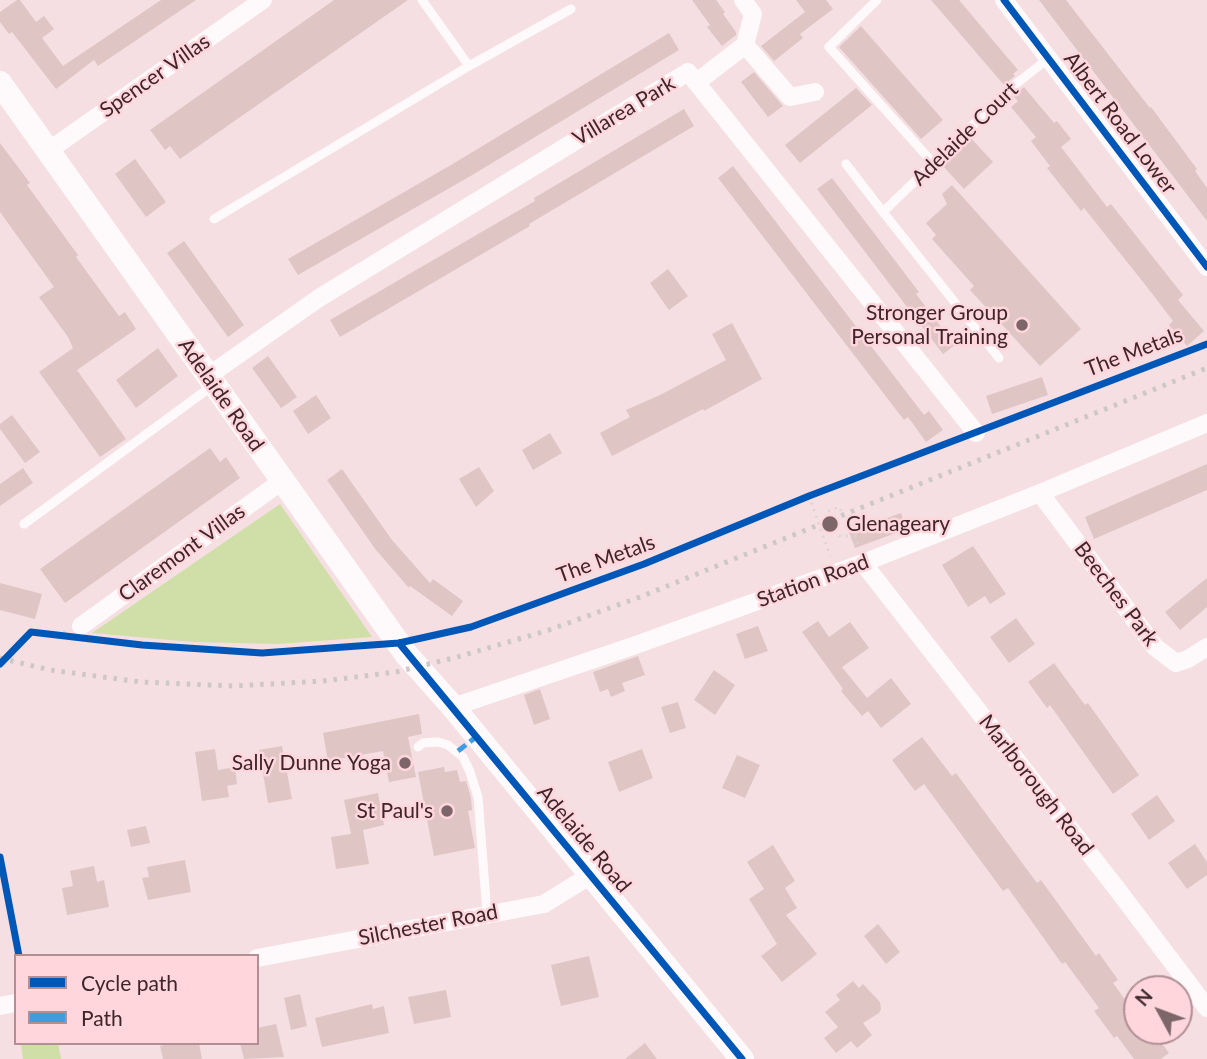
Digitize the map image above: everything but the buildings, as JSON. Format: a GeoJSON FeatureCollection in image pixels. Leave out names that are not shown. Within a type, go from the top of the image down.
{"type":"FeatureCollection","features":[{"type":"Feature","properties":{"kind":"street","name":"Spencer Villas"},"geometry":{"type":"LineString","coordinates":[[48,151],[263,0]]}},
{"type":"Feature","properties":{"kind":"street"},"geometry":{"type":"LineString","coordinates":[[696,82],[746,45],[753,14],[743,0]]}},
{"type":"Feature","properties":{"kind":"street","name":"Albert Road Lower"},"geometry":{"type":"LineString","coordinates":[[1004,0],[1207,267]]}},
{"type":"Feature","properties":{"kind":"street"},"geometry":{"type":"LineString","coordinates":[[746,45],[790,97],[815,92]]}},
{"type":"Feature","properties":{"kind":"street","name":"Villarea Park"},"geometry":{"type":"LineString","coordinates":[[211,381],[319,298],[688,72],[976,433]]}},
{"type":"Feature","properties":{"kind":"street","name":"Adelaide Road"},"geometry":{"type":"LineString","coordinates":[[0,83],[406,654],[453,707],[742,1059]]}},
{"type":"Feature","properties":{"kind":"street","name":"Station Road"},"geometry":{"type":"LineString","coordinates":[[453,707],[863,563],[1207,423]]}},
{"type":"Feature","properties":{"kind":"street","name":"Claremont Villas"},"geometry":{"type":"LineString","coordinates":[[69,633],[282,481]]}},
{"type":"Feature","properties":{"kind":"street","name":"Beeches Park"},"geometry":{"type":"LineString","coordinates":[[1040,493],[1155,648],[1176,663],[1207,647]]}},
{"type":"Feature","properties":{"kind":"street","name":"Marlborough Road"},"geometry":{"type":"LineString","coordinates":[[863,563],[1207,1009]]}},
{"type":"Feature","properties":{"kind":"street","name":"Silchester Road"},"geometry":{"type":"LineString","coordinates":[[259,958],[544,904],[591,875]]}},
{"type":"Feature","properties":{"kind":"lane"},"geometry":{"type":"LineString","coordinates":[[422,0],[469,66]]}},
{"type":"Feature","properties":{"kind":"lane"},"geometry":{"type":"LineString","coordinates":[[877,0],[829,47],[934,164]]}},
{"type":"Feature","properties":{"kind":"lane"},"geometry":{"type":"LineString","coordinates":[[214,219],[469,66],[572,9]]}},
{"type":"Feature","properties":{"kind":"lane","name":"Adelaide Court"},"geometry":{"type":"LineString","coordinates":[[883,212],[1012,87],[1049,58]]}},
{"type":"Feature","properties":{"kind":"lane"},"geometry":{"type":"LineString","coordinates":[[846,164],[999,358]]}},
{"type":"Feature","properties":{"kind":"lane"},"geometry":{"type":"LineString","coordinates":[[24,524],[211,381]]}},
{"type":"Feature","properties":{"kind":"lane"},"geometry":{"type":"LineString","coordinates":[[418,747],[423,743],[439,741],[463,757],[470,772],[478,797],[487,914]]}},
{"type":"Feature","properties":{"kind":"path"},"geometry":{"type":"LineString","coordinates":[[796,502],[821,492]]}},
{"type":"Feature","properties":{"kind":"path"},"geometry":{"type":"LineString","coordinates":[[809,496],[831,557]]}},
{"type":"Feature","properties":{"kind":"path"},"geometry":{"type":"LineString","coordinates":[[841,511],[839,507],[829,511],[839,536],[853,536],[858,543],[862,542]]}},
{"type":"Feature","properties":{"kind":"path"},"geometry":{"type":"LineString","coordinates":[[853,524],[857,529]]}},
{"type":"Feature","properties":{"kind":"path"},"geometry":{"type":"LineString","coordinates":[[50,635],[69,633]]}},
{"type":"Feature","properties":{"kind":"green space"},"geometry":{"type":"Polygon","coordinates":[[[280,504],[372,637],[278,644],[193,642],[92,633],[280,504]]]}},
{"type":"Feature","properties":{"kind":"green space"},"geometry":{"type":"Polygon","coordinates":[[[21,1045],[58,1045],[61,1059],[23,1059],[21,1045]]]}},
{"type":"Feature","properties":{"kind":"railway"},"geometry":{"type":"LineString","coordinates":[[0,658],[50,670],[141,682],[233,686],[323,681],[396,672],[549,630],[640,597],[1207,368]]}},
{"type":"Feature","properties":{"kind":"marked path"},"geometry":{"type":"LineString","coordinates":[[458,751],[476,737]]}},
{"type":"Feature","properties":{"kind":"cycle path"},"geometry":{"type":"LineString","coordinates":[[1004,0],[1207,267]]}},
{"type":"Feature","properties":{"kind":"cycle path","name":"The Metals"},"geometry":{"type":"LineString","coordinates":[[0,664],[31,632],[142,645],[262,653],[399,643],[471,627],[644,564],[809,496],[1207,344]]}},
{"type":"Feature","properties":{"kind":"cycle path"},"geometry":{"type":"LineString","coordinates":[[399,643],[742,1059]]}},
{"type":"Feature","properties":{"kind":"cycle path"},"geometry":{"type":"LineString","coordinates":[[0,857],[19,954]]}},
{"type":"Feature","properties":{"kind":"place","name":"Stronger Group Personal Training"},"geometry":{"type":"Point","coordinates":[1022,325]}},
{"type":"Feature","properties":{"kind":"place","name":"Glenageary"},"geometry":{"type":"Point","coordinates":[830,524]}},
{"type":"Feature","properties":{"kind":"place","name":"Sally Dunne Yoga"},"geometry":{"type":"Point","coordinates":[405,763]}},
{"type":"Feature","properties":{"kind":"place","name":"St Paul's"},"geometry":{"type":"Point","coordinates":[447,811]}}]}
